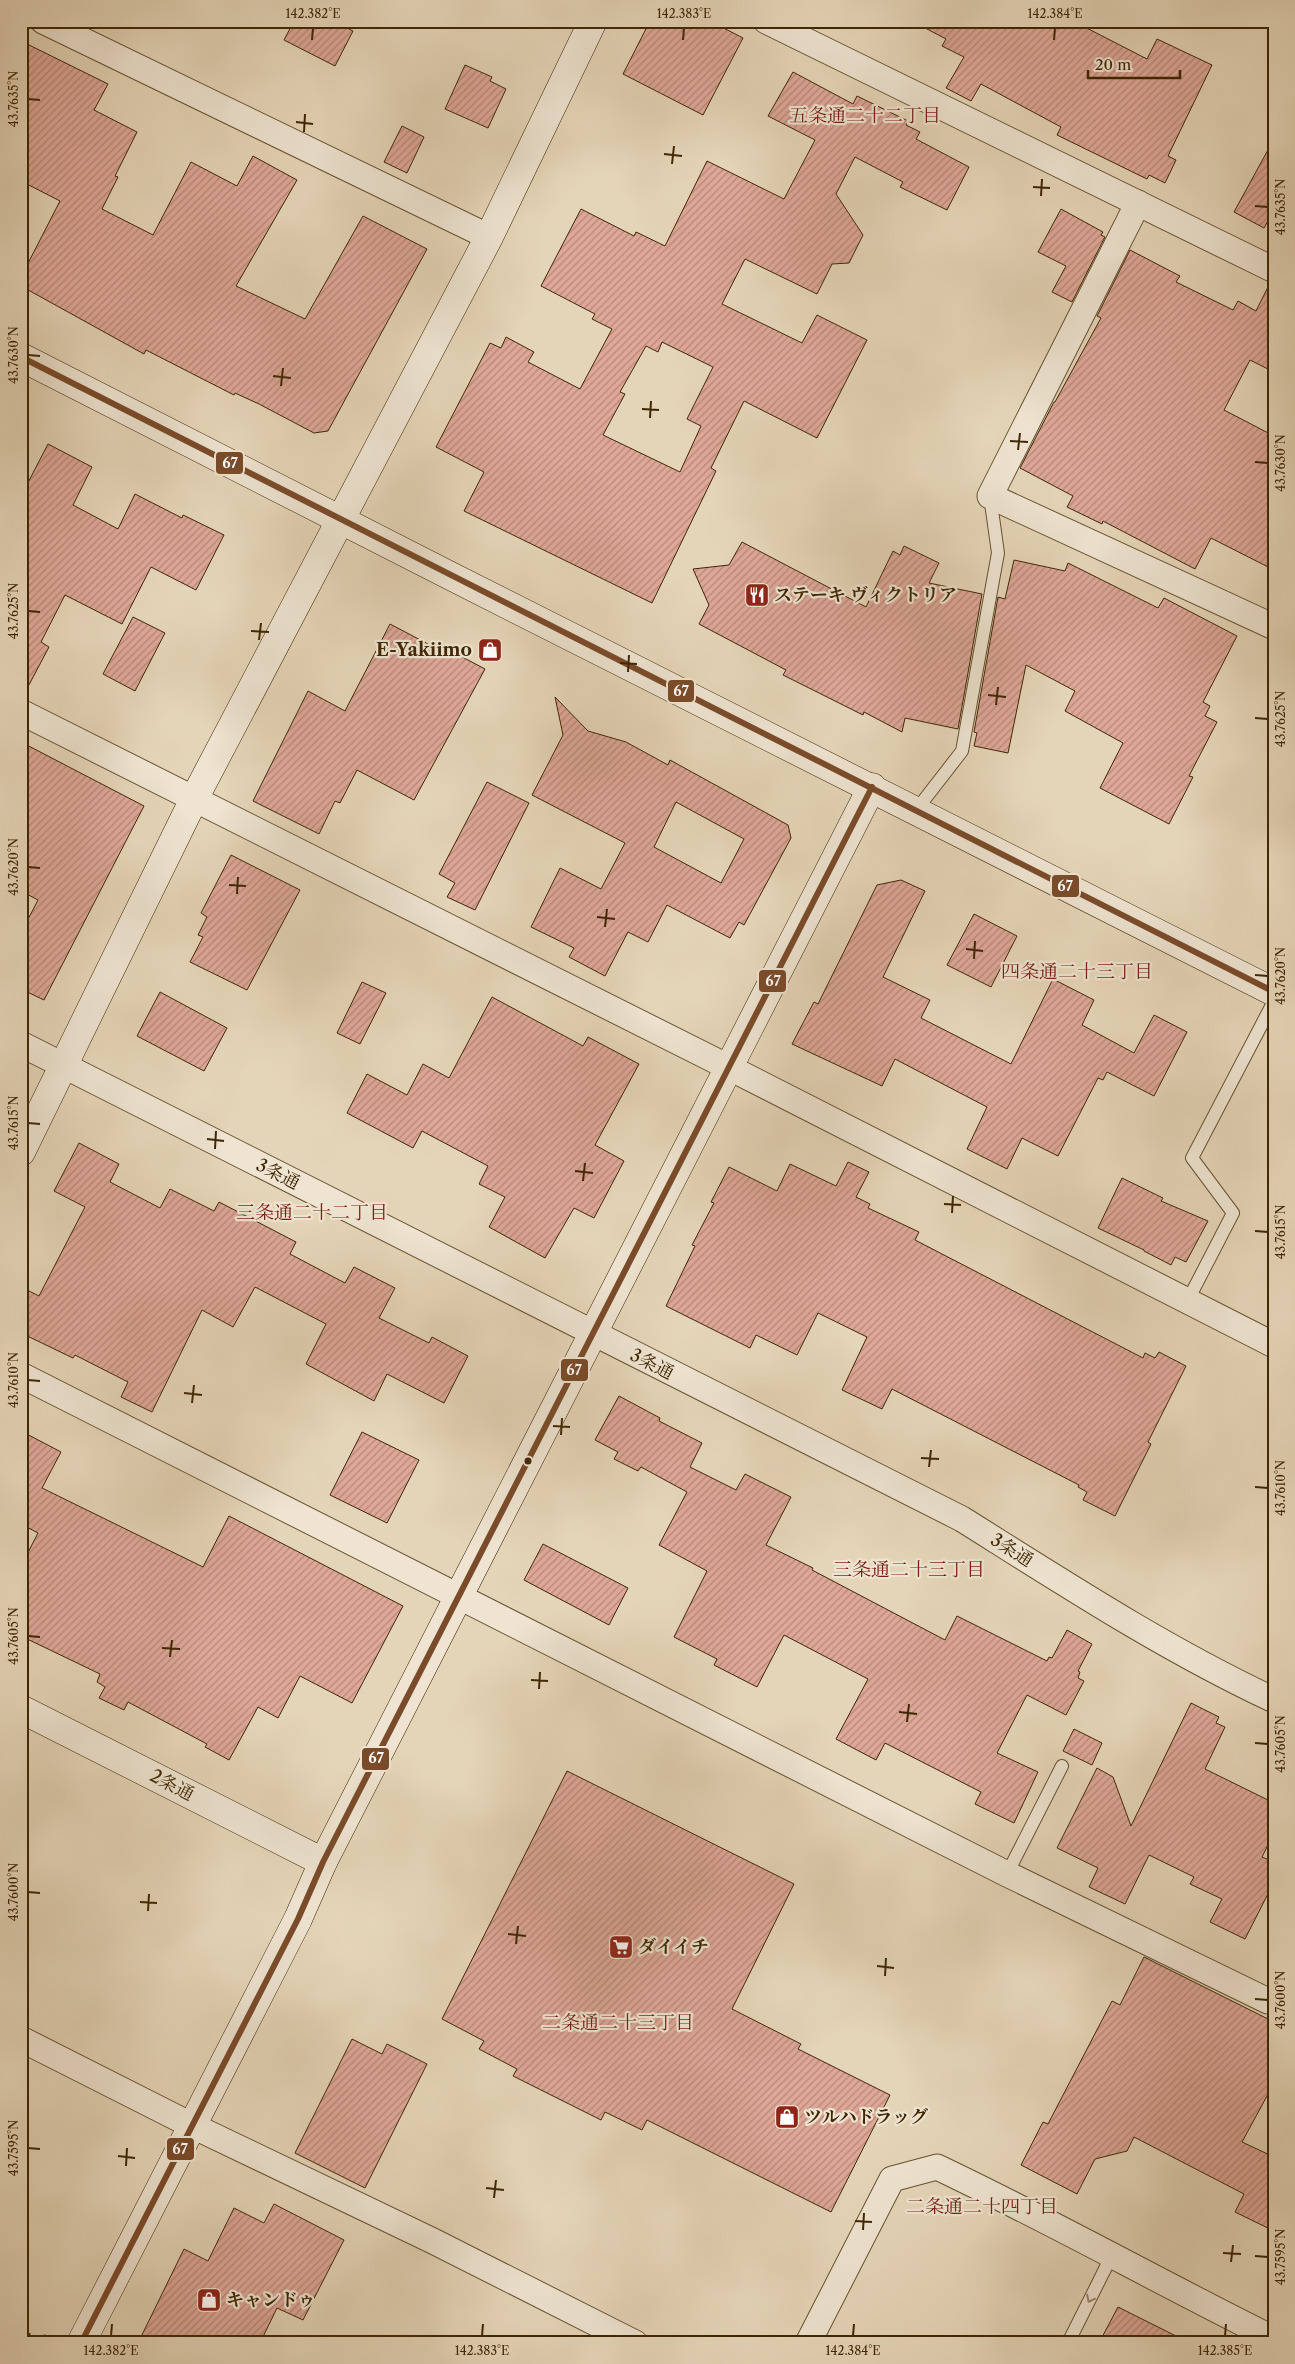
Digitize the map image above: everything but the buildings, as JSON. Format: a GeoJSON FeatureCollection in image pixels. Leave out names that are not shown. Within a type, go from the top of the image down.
{"type":"FeatureCollection","features":[{"type":"Feature","properties":{"kind":"street"},"geometry":{"type":"LineString","coordinates":[[43,21],[489,237]]}},
{"type":"Feature","properties":{"kind":"street"},"geometry":{"type":"LineString","coordinates":[[21,1152],[194,799],[489,237],[593,21]]}},
{"type":"Feature","properties":{"kind":"street"},"geometry":{"type":"LineString","coordinates":[[766,21],[1274,270]]}},
{"type":"Feature","properties":{"kind":"street"},"geometry":{"type":"LineString","coordinates":[[1138,203],[990,496],[1274,628]]}},
{"type":"Feature","properties":{"kind":"street"},"geometry":{"type":"LineString","coordinates":[[21,357],[341,522],[917,809],[1274,992]]}},
{"type":"Feature","properties":{"kind":"street"},"geometry":{"type":"LineString","coordinates":[[21,712],[728,1067],[1274,1345]]}},
{"type":"Feature","properties":{"kind":"street"},"geometry":{"type":"LineString","coordinates":[[81,2343],[298,1919],[323,1862],[872,787]]}},
{"type":"Feature","properties":{"kind":"street","name":"3条通"},"geometry":{"type":"LineString","coordinates":[[21,1044],[592,1334],[962,1519],[1092,1600],[1228,1679],[1274,1700]]}},
{"type":"Feature","properties":{"kind":"street"},"geometry":{"type":"LineString","coordinates":[[21,1374],[1007,1874],[1268,2001],[1274,2001]]}},
{"type":"Feature","properties":{"kind":"street","name":"2条通"},"geometry":{"type":"LineString","coordinates":[[21,1709],[323,1862]]}},
{"type":"Feature","properties":{"kind":"street"},"geometry":{"type":"LineString","coordinates":[[21,2039],[193,2126],[433,2241],[635,2343]]}},
{"type":"Feature","properties":{"kind":"street"},"geometry":{"type":"LineString","coordinates":[[808,2343],[892,2179],[936,2167],[1032,2212],[1274,2339]]}},
{"type":"Feature","properties":{"kind":"lane"},"geometry":{"type":"LineString","coordinates":[[917,809],[962,751],[998,554],[990,496]]}},
{"type":"Feature","properties":{"kind":"lane"},"geometry":{"type":"LineString","coordinates":[[1187,1302],[1233,1214],[1192,1158],[1274,1001]]}},
{"type":"Feature","properties":{"kind":"lane"},"geometry":{"type":"LineString","coordinates":[[1007,1874],[1062,1766]]}},
{"type":"Feature","properties":{"kind":"lane"},"geometry":{"type":"LineString","coordinates":[[1068,2343],[1112,2255]]}},
{"type":"Feature","properties":{"kind":"path"},"geometry":{"type":"LineString","coordinates":[[21,2330],[37,2339],[45,2336],[56,2343]]}},
{"type":"Feature","properties":{"kind":"transit line","name":"67"},"geometry":{"type":"LineString","coordinates":[[21,357],[1274,992]]}},
{"type":"Feature","properties":{"kind":"transit line","name":"67"},"geometry":{"type":"LineString","coordinates":[[81,2343],[298,1919],[323,1862],[872,787]]}},
{"type":"Feature","properties":{"kind":"place","name":"ステーキ ヴィクトリア"},"geometry":{"type":"Point","coordinates":[757,595]}},
{"type":"Feature","properties":{"kind":"place","name":"E-Yakiimo"},"geometry":{"type":"Point","coordinates":[490,650]}},
{"type":"Feature","properties":{"kind":"place","name":"ダイイチ"},"geometry":{"type":"Point","coordinates":[621,1947]}},
{"type":"Feature","properties":{"kind":"place","name":"ツルハドラッグ"},"geometry":{"type":"Point","coordinates":[787,2117]}},
{"type":"Feature","properties":{"kind":"place","name":"キャンドゥ"},"geometry":{"type":"Point","coordinates":[209,2300]}},
{"type":"Feature","properties":{"kind":"district","name":"五条通二十二丁目"},"geometry":{"type":"Point","coordinates":[865,115]}},
{"type":"Feature","properties":{"kind":"district","name":"四条通二十三丁目"},"geometry":{"type":"Point","coordinates":[1077,971]}},
{"type":"Feature","properties":{"kind":"district","name":"三条通二十二丁目"},"geometry":{"type":"Point","coordinates":[312,1212]}},
{"type":"Feature","properties":{"kind":"district","name":"三条通二十三丁目"},"geometry":{"type":"Point","coordinates":[909,1569]}},
{"type":"Feature","properties":{"kind":"district","name":"二条通二十三丁目"},"geometry":{"type":"Point","coordinates":[618,2022]}},
{"type":"Feature","properties":{"kind":"district","name":"二条通二十四丁目"},"geometry":{"type":"Point","coordinates":[982,2206]}}]}
